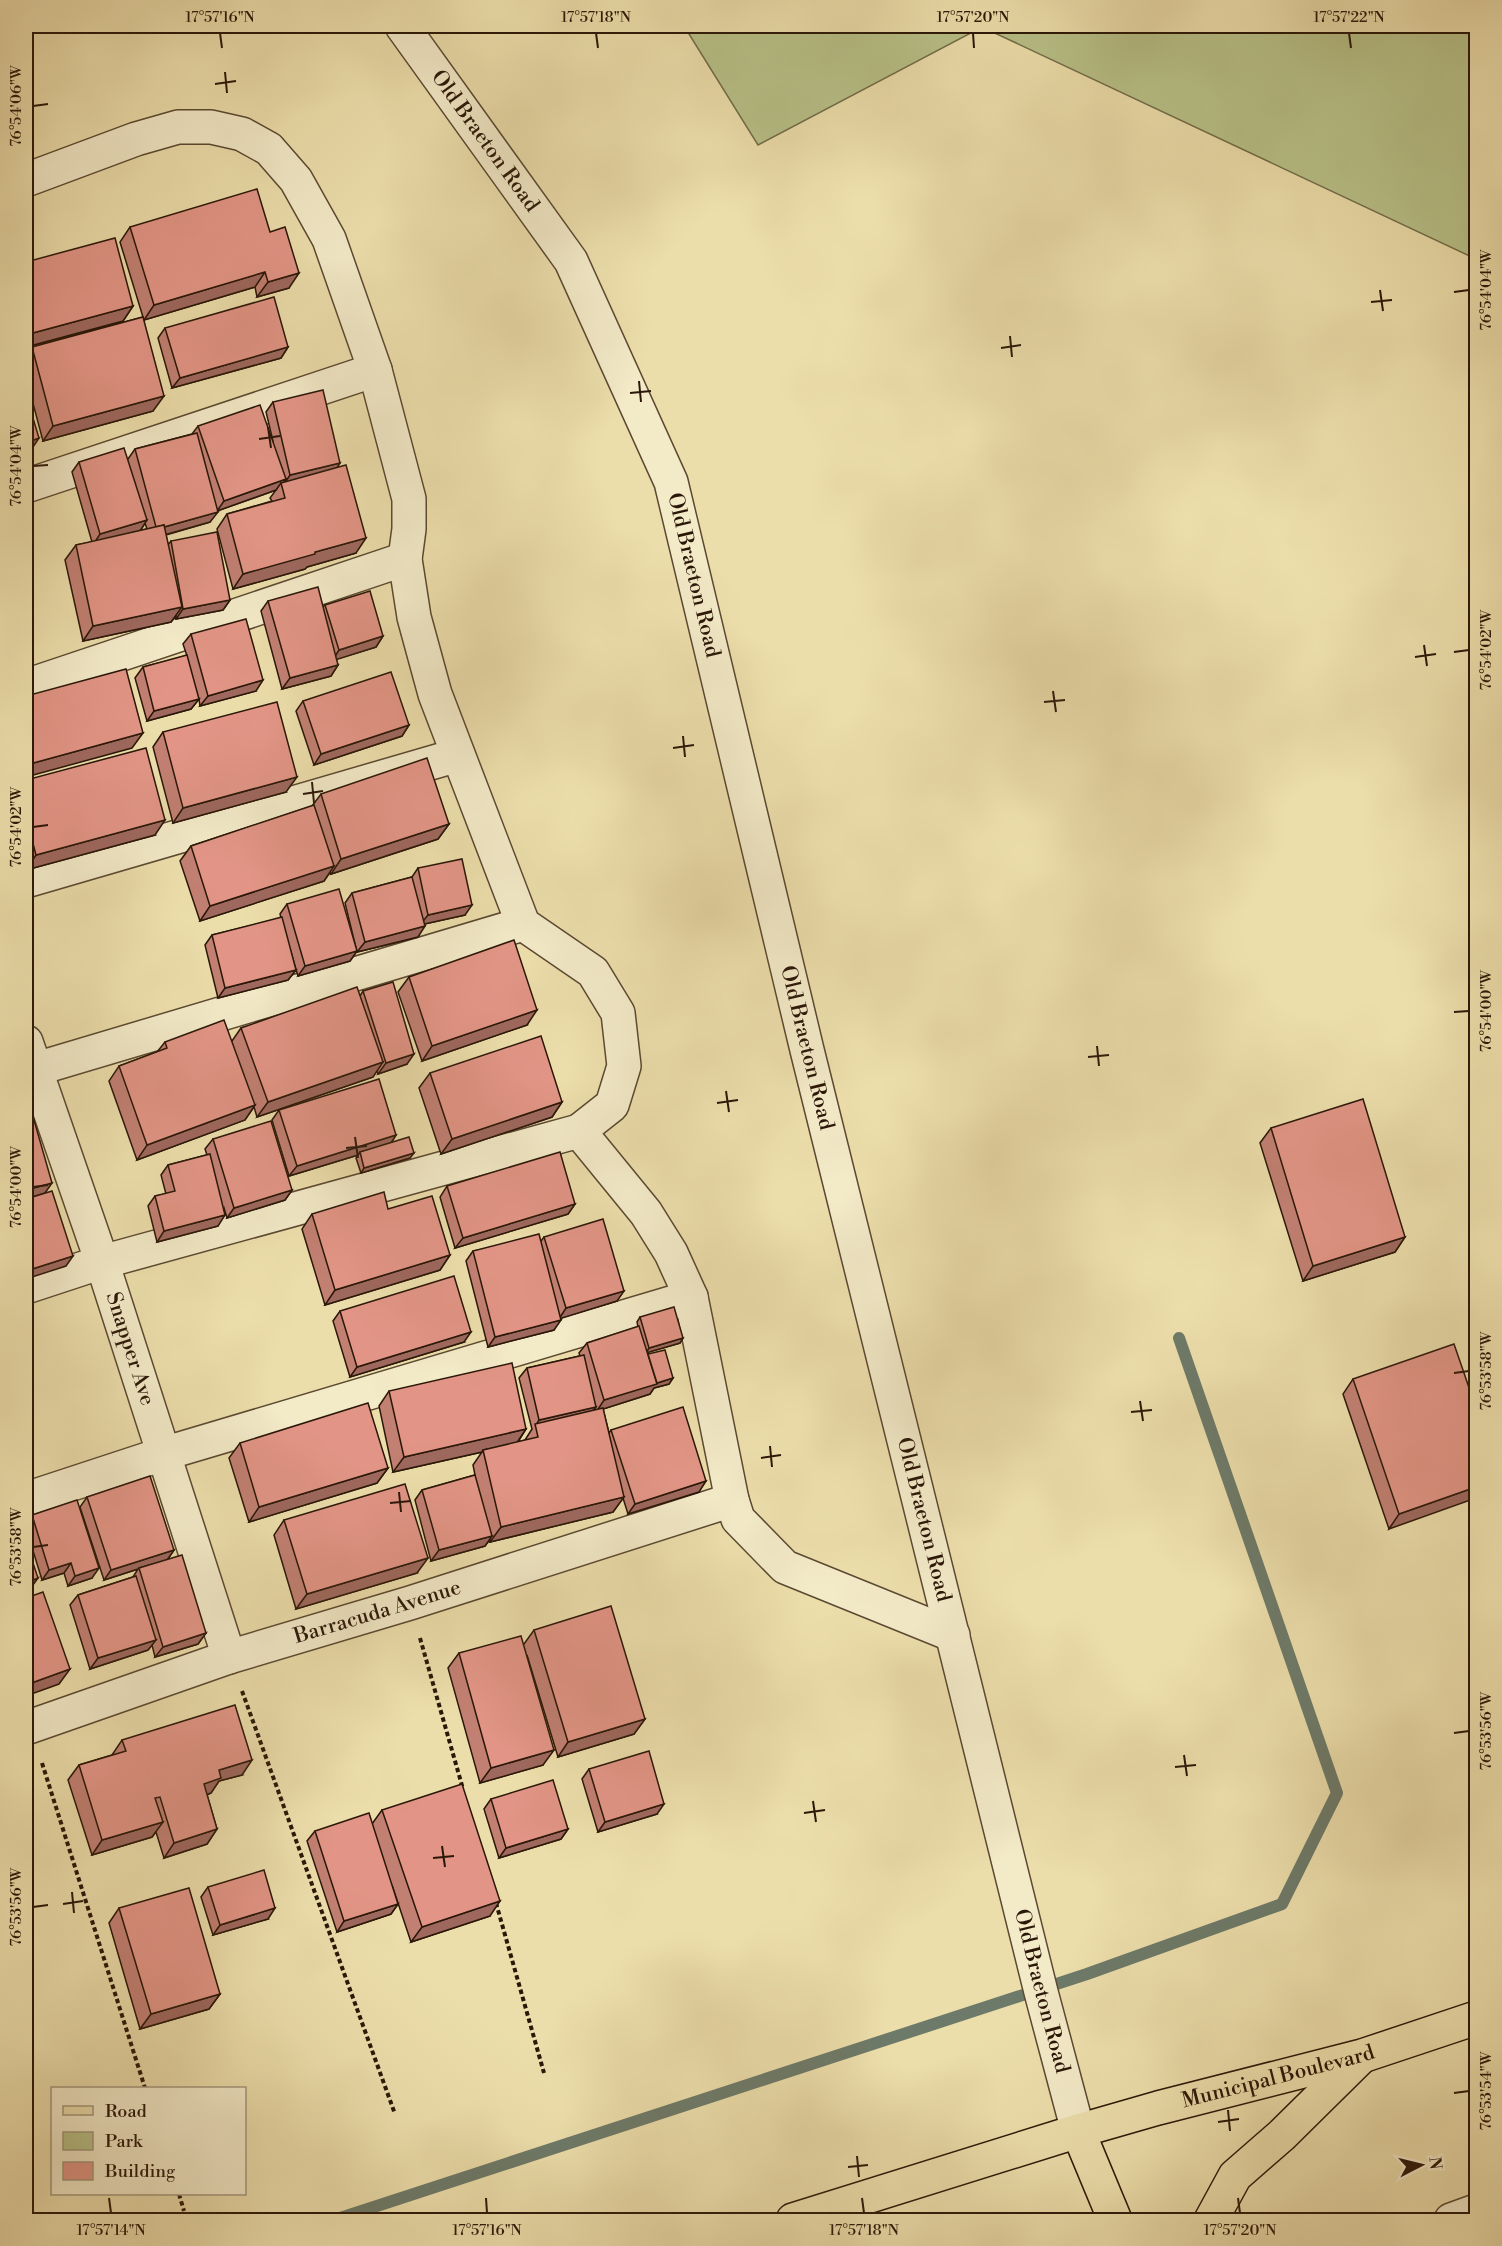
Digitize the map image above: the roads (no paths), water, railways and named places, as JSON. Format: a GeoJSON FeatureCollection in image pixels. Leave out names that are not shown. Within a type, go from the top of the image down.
{"type":"FeatureCollection","features":[{"type":"Feature","properties":{"kind":"main road","name":"Municipal Boulevard"},"geometry":{"type":"LineString","coordinates":[[793,2220],[1078,2131],[1158,2108],[1362,2056],[1476,2018]]}},
{"type":"Feature","properties":{"kind":"main road"},"geometry":{"type":"LineString","coordinates":[[1211,2220],[1235,2176],[1282,2135],[1362,2056]]}},
{"type":"Feature","properties":{"kind":"main road"},"geometry":{"type":"LineString","coordinates":[[1078,2131],[1115,2220]]}},
{"type":"Feature","properties":{"kind":"street","name":"Old Braeton Road"},"geometry":{"type":"LineString","coordinates":[[402,26],[571,261],[671,482],[807,1050],[1078,2131]]}},
{"type":"Feature","properties":{"kind":"street"},"geometry":{"type":"LineString","coordinates":[[26,180],[136,139],[178,127],[211,127],[242,134],[269,149],[296,180],[329,239],[375,370],[409,499],[409,529],[405,560],[414,617],[435,694],[523,924],[593,972],[618,1013],[624,1066],[612,1105],[579,1131],[102,1262],[26,1287]]}},
{"type":"Feature","properties":{"kind":"street"},"geometry":{"type":"LineString","coordinates":[[26,486],[375,370]]}},
{"type":"Feature","properties":{"kind":"street"},"geometry":{"type":"LineString","coordinates":[[26,687],[405,560]]}},
{"type":"Feature","properties":{"kind":"street"},"geometry":{"type":"LineString","coordinates":[[26,881],[458,755]]}},
{"type":"Feature","properties":{"kind":"street"},"geometry":{"type":"LineString","coordinates":[[28,1061],[523,924]]}},
{"type":"Feature","properties":{"kind":"street","name":"Snapper Ave"},"geometry":{"type":"LineString","coordinates":[[28,1061],[102,1262],[229,1657]]}},
{"type":"Feature","properties":{"kind":"street"},"geometry":{"type":"LineString","coordinates":[[579,1131],[646,1213],[671,1253],[691,1297],[732,1500],[738,1519],[785,1567],[953,1635]]}},
{"type":"Feature","properties":{"kind":"street"},"geometry":{"type":"LineString","coordinates":[[26,1499],[163,1454],[691,1297]]}},
{"type":"Feature","properties":{"kind":"street","name":"Barracuda Avenue"},"geometry":{"type":"LineString","coordinates":[[28,1727],[229,1657],[410,1604],[732,1500]]}},
{"type":"Feature","properties":{"kind":"street"},"geometry":{"type":"LineString","coordinates":[[1451,2220],[1476,2211]]}},
{"type":"Feature","properties":{"kind":"waterway"},"geometry":{"type":"LineString","coordinates":[[334,2220],[1087,1974],[1282,1904],[1337,1793],[1179,1338]]}}]}
